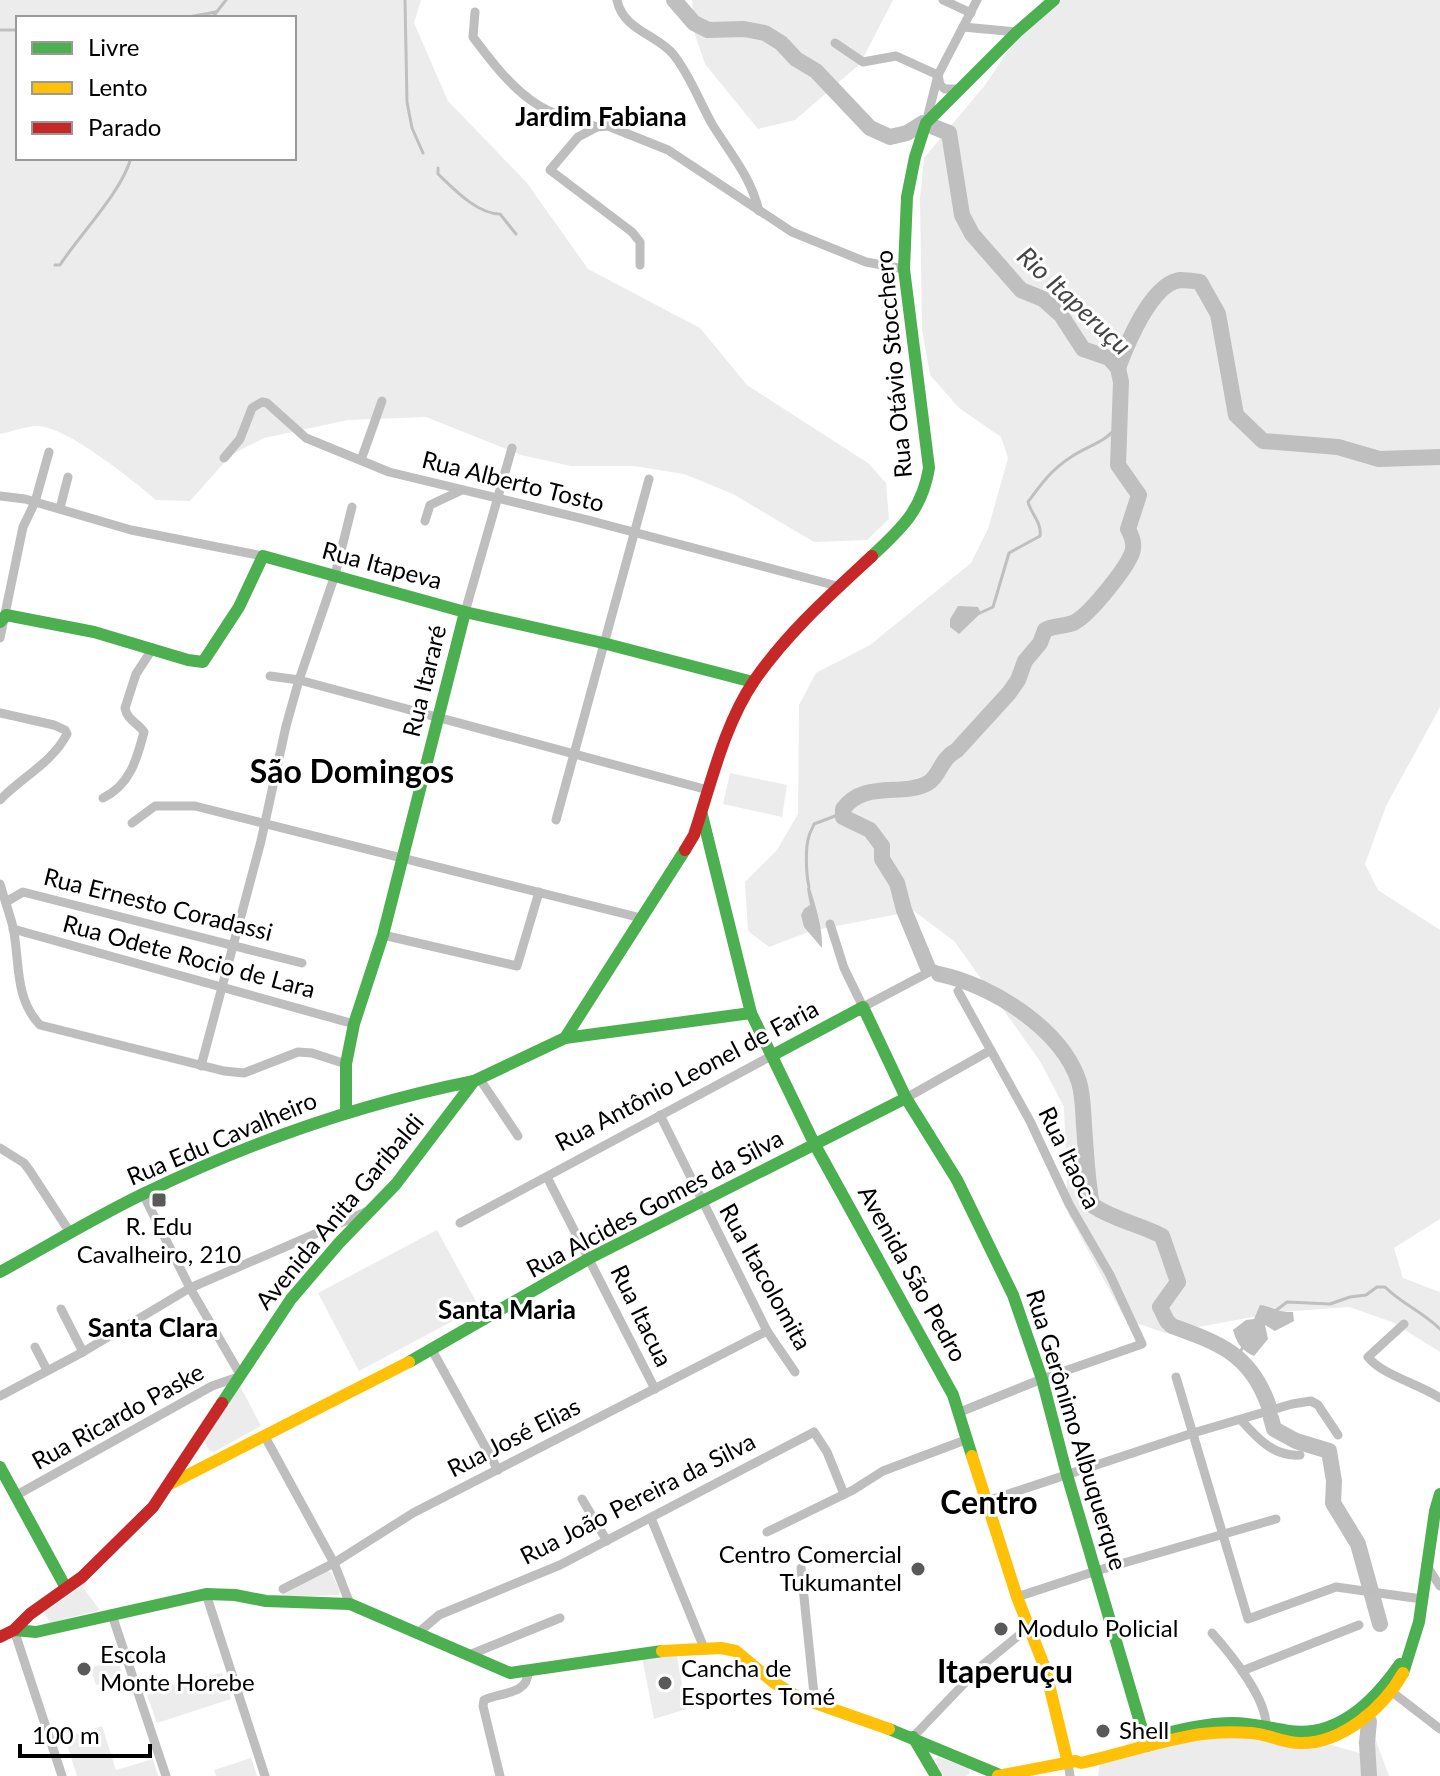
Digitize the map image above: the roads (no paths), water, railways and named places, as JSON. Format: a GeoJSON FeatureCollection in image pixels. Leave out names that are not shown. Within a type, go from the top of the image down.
{"type":"FeatureCollection","features":[{"type":"Feature","properties":{"kind":"street"},"geometry":{"type":"LineString","coordinates":[[617,0],[625,18],[669,50],[682,66],[713,125],[753,187],[759,211]]}},
{"type":"Feature","properties":{"kind":"street"},"geometry":{"type":"LineString","coordinates":[[943,0],[971,13]]}},
{"type":"Feature","properties":{"kind":"street"},"geometry":{"type":"LineString","coordinates":[[926,123],[938,75],[977,0]]}},
{"type":"Feature","properties":{"kind":"street"},"geometry":{"type":"LineString","coordinates":[[926,123],[1017,32],[1054,0]]}},
{"type":"Feature","properties":{"kind":"street"},"geometry":{"type":"LineString","coordinates":[[475,12],[473,37],[519,90],[539,106],[597,127]]}},
{"type":"Feature","properties":{"kind":"street"},"geometry":{"type":"LineString","coordinates":[[963,27],[1017,32]]}},
{"type":"Feature","properties":{"kind":"street"},"geometry":{"type":"LineString","coordinates":[[835,43],[863,62],[896,56],[938,75]]}},
{"type":"Feature","properties":{"kind":"street"},"geometry":{"type":"LineString","coordinates":[[938,75],[940,85],[945,89],[959,89]]}},
{"type":"Feature","properties":{"kind":"street","name":"Rua Otávio Stocchero"},"geometry":{"type":"LineString","coordinates":[[702,815],[732,723],[753,682],[783,641],[837,586],[902,528],[919,505],[926,487],[929,468],[926,433],[904,269],[909,181],[926,123]]}},
{"type":"Feature","properties":{"kind":"street"},"geometry":{"type":"LineString","coordinates":[[640,265],[640,242],[632,232],[550,170],[578,137],[597,127],[608,126],[668,150],[792,232],[875,265],[904,269]]}},
{"type":"Feature","properties":{"kind":"street"},"geometry":{"type":"LineString","coordinates":[[361,460],[382,401]]}},
{"type":"Feature","properties":{"kind":"street","name":"Rua Alberto Tosto"},"geometry":{"type":"LineString","coordinates":[[224,458],[240,439],[252,408],[262,402],[274,407],[306,438],[389,472],[837,586]]}},
{"type":"Feature","properties":{"kind":"street","name":"Rua Itararé"},"geometry":{"type":"LineString","coordinates":[[346,1111],[346,1064],[354,1024],[383,935],[465,612],[512,448]]}},
{"type":"Feature","properties":{"kind":"street"},"geometry":{"type":"LineString","coordinates":[[0,638],[23,527],[35,502],[49,452]]}},
{"type":"Feature","properties":{"kind":"street"},"geometry":{"type":"LineString","coordinates":[[60,508],[68,477]]}},
{"type":"Feature","properties":{"kind":"street"},"geometry":{"type":"LineString","coordinates":[[556,820],[649,479]]}},
{"type":"Feature","properties":{"kind":"street"},"geometry":{"type":"LineString","coordinates":[[425,521],[430,505],[462,490]]}},
{"type":"Feature","properties":{"kind":"street","name":"Rua Itapeva"},"geometry":{"type":"LineString","coordinates":[[0,496],[60,508],[131,530],[263,556],[465,612],[603,643],[753,682]]}},
{"type":"Feature","properties":{"kind":"street"},"geometry":{"type":"LineString","coordinates":[[201,1066],[299,680],[335,575],[352,507]]}},
{"type":"Feature","properties":{"kind":"street"},"geometry":{"type":"LineString","coordinates":[[2,617],[94,632],[203,662],[239,607],[263,556]]}},
{"type":"Feature","properties":{"kind":"street"},"geometry":{"type":"LineString","coordinates":[[103,798],[122,786],[140,747],[144,732],[139,724],[129,718],[125,708],[136,674],[153,648]]}},
{"type":"Feature","properties":{"kind":"street"},"geometry":{"type":"LineString","coordinates":[[270,676],[299,680],[708,790]]}},
{"type":"Feature","properties":{"kind":"street"},"geometry":{"type":"LineString","coordinates":[[0,713],[54,725],[67,734],[60,747],[0,800]]}},
{"type":"Feature","properties":{"kind":"street"},"geometry":{"type":"LineString","coordinates":[[132,823],[155,806],[195,806],[635,917]]}},
{"type":"Feature","properties":{"kind":"street"},"geometry":{"type":"LineString","coordinates":[[565,1038],[635,917],[688,846],[702,815]]}},
{"type":"Feature","properties":{"kind":"street","name":"Avenida São Pedro"},"geometry":{"type":"LineString","coordinates":[[702,815],[751,1013],[815,1145],[960,1412],[1017,1597],[1045,1668],[1071,1766]]}},
{"type":"Feature","properties":{"kind":"street"},"geometry":{"type":"LineString","coordinates":[[688,846],[701,840],[710,846]]}},
{"type":"Feature","properties":{"kind":"street"},"geometry":{"type":"LineString","coordinates":[[0,884],[13,929],[23,998],[30,1014],[40,1025],[201,1066],[244,1073],[298,1052],[312,1053],[346,1064]]}},
{"type":"Feature","properties":{"kind":"street","name":"Rua Ernesto Coradassi"},"geometry":{"type":"LineString","coordinates":[[6,902],[23,892],[302,963]]}},
{"type":"Feature","properties":{"kind":"street"},"geometry":{"type":"LineString","coordinates":[[383,935],[517,966],[539,892]]}},
{"type":"Feature","properties":{"kind":"street","name":"Rua Gerônimo Albuquerque"},"geometry":{"type":"LineString","coordinates":[[830,924],[844,968],[906,1098],[957,1180],[1013,1295],[1042,1379],[1067,1475],[1146,1742]]}},
{"type":"Feature","properties":{"kind":"street","name":"Rua Odete Rocio de Lara"},"geometry":{"type":"LineString","coordinates":[[13,929],[354,1024]]}},
{"type":"Feature","properties":{"kind":"street","name":"Rua Antônio Leonel de Faria"},"geometry":{"type":"LineString","coordinates":[[460,1223],[935,969]]}},
{"type":"Feature","properties":{"kind":"street","name":"Rua Itaoca"},"geometry":{"type":"LineString","coordinates":[[958,991],[1030,1121],[1079,1225],[1110,1275],[1142,1344],[1042,1379]]}},
{"type":"Feature","properties":{"kind":"street"},"geometry":{"type":"LineString","coordinates":[[583,1007],[579,1028],[597,1034]]}},
{"type":"Feature","properties":{"kind":"street","name":"Avenida Anita Garibaldi"},"geometry":{"type":"LineString","coordinates":[[0,1635],[14,1630],[30,1614],[82,1577],[153,1507],[291,1299],[396,1184],[451,1108],[476,1080],[565,1038],[751,1013]]}},
{"type":"Feature","properties":{"kind":"street","name":"Rua Alcides Gomes da Silva"},"geometry":{"type":"LineString","coordinates":[[169,1485],[432,1350],[590,1258],[906,1098],[991,1050]]}},
{"type":"Feature","properties":{"kind":"street"},"geometry":{"type":"LineString","coordinates":[[476,1080],[518,1136]]}},
{"type":"Feature","properties":{"kind":"street","name":"Rua Edu Cavalheiro"},"geometry":{"type":"LineString","coordinates":[[0,1272],[143,1194],[272,1138],[346,1111],[476,1080]]}},
{"type":"Feature","properties":{"kind":"street"},"geometry":{"type":"LineString","coordinates":[[432,1089],[447,1093],[451,1108]]}},
{"type":"Feature","properties":{"kind":"street","name":"Rua Itacolomita"},"geometry":{"type":"LineString","coordinates":[[660,1115],[767,1331],[795,1372]]}},
{"type":"Feature","properties":{"kind":"street"},"geometry":{"type":"LineString","coordinates":[[0,1148],[24,1163],[71,1234]]}},
{"type":"Feature","properties":{"kind":"street","name":"Rua Itacua"},"geometry":{"type":"LineString","coordinates":[[547,1177],[655,1389]]}},
{"type":"Feature","properties":{"kind":"street"},"geometry":{"type":"LineString","coordinates":[[143,1194],[190,1288],[241,1376]]}},
{"type":"Feature","properties":{"kind":"street"},"geometry":{"type":"LineString","coordinates":[[0,1396],[83,1352],[190,1288],[370,1210]]}},
{"type":"Feature","properties":{"kind":"street"},"geometry":{"type":"LineString","coordinates":[[327,1227],[339,1232],[339,1243]]}},
{"type":"Feature","properties":{"kind":"street"},"geometry":{"type":"LineString","coordinates":[[61,1309],[83,1352]]}},
{"type":"Feature","properties":{"kind":"street"},"geometry":{"type":"LineString","coordinates":[[1404,1324],[1368,1357],[1380,1368],[1440,1398]]}},
{"type":"Feature","properties":{"kind":"street","name":"Rua José Elias"},"geometry":{"type":"LineString","coordinates":[[283,1589],[334,1563],[413,1513],[767,1331]]}},
{"type":"Feature","properties":{"kind":"street"},"geometry":{"type":"LineString","coordinates":[[35,1347],[47,1370]]}},
{"type":"Feature","properties":{"kind":"street"},"geometry":{"type":"LineString","coordinates":[[432,1350],[498,1470]]}},
{"type":"Feature","properties":{"kind":"street","name":"Rua Ricardo Paske"},"geometry":{"type":"LineString","coordinates":[[15,1496],[212,1386],[241,1376]]}},
{"type":"Feature","properties":{"kind":"street"},"geometry":{"type":"LineString","coordinates":[[1176,1377],[1248,1619],[1336,1587],[1422,1599]]}},
{"type":"Feature","properties":{"kind":"street"},"geometry":{"type":"LineString","coordinates":[[960,1412],[1042,1379]]}},
{"type":"Feature","properties":{"kind":"street"},"geometry":{"type":"LineString","coordinates":[[987,1501],[1292,1404],[1311,1401],[1318,1405],[1338,1435]]}},
{"type":"Feature","properties":{"kind":"street"},"geometry":{"type":"LineString","coordinates":[[1241,1420],[1274,1449],[1287,1456],[1300,1455]]}},
{"type":"Feature","properties":{"kind":"street","name":"Rua João Pereira da Silva"},"geometry":{"type":"LineString","coordinates":[[418,1633],[447,1611],[560,1565],[814,1432],[827,1452],[844,1494]]}},
{"type":"Feature","properties":{"kind":"street"},"geometry":{"type":"LineString","coordinates":[[264,1435],[334,1563],[350,1604]]}},
{"type":"Feature","properties":{"kind":"street"},"geometry":{"type":"LineString","coordinates":[[199,1439],[212,1462]]}},
{"type":"Feature","properties":{"kind":"street"},"geometry":{"type":"LineString","coordinates":[[767,1532],[883,1471],[968,1439]]}},
{"type":"Feature","properties":{"kind":"street"},"geometry":{"type":"LineString","coordinates":[[0,1467],[66,1588]]}},
{"type":"Feature","properties":{"kind":"street"},"geometry":{"type":"LineString","coordinates":[[1265,1730],[1297,1743],[1316,1742],[1359,1721],[1392,1692],[1406,1667],[1417,1634],[1426,1565],[1440,1496]]}},
{"type":"Feature","properties":{"kind":"street"},"geometry":{"type":"LineString","coordinates":[[582,1499],[607,1541]]}},
{"type":"Feature","properties":{"kind":"street"},"geometry":{"type":"LineString","coordinates":[[651,1518],[704,1648]]}},
{"type":"Feature","properties":{"kind":"street"},"geometry":{"type":"LineString","coordinates":[[1017,1597],[1276,1519]]}},
{"type":"Feature","properties":{"kind":"street"},"geometry":{"type":"LineString","coordinates":[[1426,1565],[1440,1586]]}},
{"type":"Feature","properties":{"kind":"street"},"geometry":{"type":"LineString","coordinates":[[801,1568],[815,1704]]}},
{"type":"Feature","properties":{"kind":"street"},"geometry":{"type":"LineString","coordinates":[[206,1594],[265,1776]]}},
{"type":"Feature","properties":{"kind":"street"},"geometry":{"type":"LineString","coordinates":[[62,1776],[14,1630],[49,1630],[206,1594],[266,1601],[350,1604],[502,1671],[528,1672],[675,1649],[721,1648],[736,1651],[780,1686],[815,1704],[913,1737],[999,1776],[1071,1766],[1146,1742],[1203,1734],[1265,1730],[1314,1732],[1340,1722],[1366,1705],[1386,1686],[1409,1641],[1417,1634]]}},
{"type":"Feature","properties":{"kind":"street"},"geometry":{"type":"LineString","coordinates":[[41,1607],[34,1618],[35,1623],[49,1630]]}},
{"type":"Feature","properties":{"kind":"street"},"geometry":{"type":"LineString","coordinates":[[112,1615],[166,1776]]}},
{"type":"Feature","properties":{"kind":"street"},"geometry":{"type":"LineString","coordinates":[[469,1655],[560,1618]]}},
{"type":"Feature","properties":{"kind":"street"},"geometry":{"type":"LineString","coordinates":[[1242,1671],[1359,1625]]}},
{"type":"Feature","properties":{"kind":"street"},"geometry":{"type":"LineString","coordinates":[[913,1737],[979,1668],[1029,1627]]}},
{"type":"Feature","properties":{"kind":"street"},"geometry":{"type":"LineString","coordinates":[[1212,1633],[1253,1690],[1265,1730]]}},
{"type":"Feature","properties":{"kind":"street"},"geometry":{"type":"LineString","coordinates":[[500,1776],[484,1700],[523,1688],[528,1672]]}},
{"type":"Feature","properties":{"kind":"street"},"geometry":{"type":"LineString","coordinates":[[1392,1692],[1440,1729]]}},
{"type":"Feature","properties":{"kind":"street"},"geometry":{"type":"LineString","coordinates":[[913,1737],[936,1776]]}},
{"type":"Feature","properties":{"kind":"waterway"},"geometry":{"type":"LineString","coordinates":[[214,16],[226,0]]}},
{"type":"Feature","properties":{"kind":"waterway"},"geometry":{"type":"LineString","coordinates":[[405,0],[407,102],[412,128],[423,153]]}},
{"type":"Feature","properties":{"kind":"waterway","name":"Rio Itaperuçu"},"geometry":{"type":"LineString","coordinates":[[674,0],[694,23],[708,30],[744,29],[765,33],[781,43],[796,59],[816,71],[870,128],[890,137],[907,133],[923,123]]}},
{"type":"Feature","properties":{"kind":"waterway"},"geometry":{"type":"LineString","coordinates":[[194,16],[216,12]]}},
{"type":"Feature","properties":{"kind":"waterway"},"geometry":{"type":"LineString","coordinates":[[0,30],[16,30]]}},
{"type":"Feature","properties":{"kind":"waterway","name":"Rio Itaperuçu"},"geometry":{"type":"LineString","coordinates":[[928,968],[904,910],[897,883],[882,859],[882,846],[870,830],[843,817],[843,809],[862,795],[918,787],[932,780],[947,758],[1009,693],[1045,630],[1075,622],[1115,580],[1132,553],[1133,541],[1128,529],[1139,495],[1118,465],[1121,382],[1118,368],[1109,358],[1083,349],[1061,315],[1043,299],[1021,290],[972,234],[962,215],[949,133],[934,127]]}},
{"type":"Feature","properties":{"kind":"waterway"},"geometry":{"type":"LineString","coordinates":[[55,265],[60,265],[109,199],[130,160]]}},
{"type":"Feature","properties":{"kind":"waterway"},"geometry":{"type":"LineString","coordinates":[[438,168],[438,174],[459,193],[483,210],[500,214],[516,234]]}},
{"type":"Feature","properties":{"kind":"waterway"},"geometry":{"type":"LineString","coordinates":[[1118,368],[1142,316],[1159,292],[1180,280],[1200,282],[1218,314],[1236,415],[1263,441],[1338,447],[1379,459],[1440,457]]}},
{"type":"Feature","properties":{"kind":"waterway"},"geometry":{"type":"LineString","coordinates":[[980,613],[993,607],[1009,553],[1040,536],[1028,502],[1033,495],[1058,467],[1108,436],[1118,426]]}},
{"type":"Feature","properties":{"kind":"waterway"},"geometry":{"type":"LineString","coordinates":[[809,887],[809,834],[814,824],[843,813]]}},
{"type":"Feature","properties":{"kind":"waterway","name":"Rio Itaperuçu"},"geometry":{"type":"LineString","coordinates":[[939,974],[981,988],[1002,999],[1041,1027],[1057,1044],[1079,1082],[1092,1205],[1162,1236],[1178,1282],[1160,1307],[1167,1321],[1218,1345],[1242,1362],[1261,1387],[1268,1404]]}},
{"type":"Feature","properties":{"kind":"waterway"},"geometry":{"type":"LineString","coordinates":[[1274,1312],[1287,1302],[1330,1304],[1385,1287],[1440,1329]]}},
{"type":"Feature","properties":{"kind":"waterway"},"geometry":{"type":"LineString","coordinates":[[1238,1356],[1243,1347]]}},
{"type":"Feature","properties":{"kind":"waterway","name":"Rio Itaperuçu"},"geometry":{"type":"LineString","coordinates":[[1271,1418],[1274,1429],[1296,1441],[1329,1451],[1334,1481],[1333,1503],[1358,1544],[1380,1624]]}},
{"type":"Feature","properties":{"kind":"waterway","name":"Rio Itaperuçu"},"geometry":{"type":"LineString","coordinates":[[1369,1721],[1369,1776]]}},
{"type":"Feature","properties":{"kind":"place","name":"R. Edu Cavalheiro, 210"},"geometry":{"type":"Point","coordinates":[159,1200]}},
{"type":"Feature","properties":{"kind":"place","name":"Centro Comercial Tukumantel"},"geometry":{"type":"Point","coordinates":[918,1569]}},
{"type":"Feature","properties":{"kind":"place","name":"Modulo Policial"},"geometry":{"type":"Point","coordinates":[1001,1629]}},
{"type":"Feature","properties":{"kind":"place","name":"Escola Monte Horebe"},"geometry":{"type":"Point","coordinates":[84,1669]}},
{"type":"Feature","properties":{"kind":"place","name":"Cancha de Esportes Tomé"},"geometry":{"type":"Point","coordinates":[665,1683]}},
{"type":"Feature","properties":{"kind":"place","name":"Shell"},"geometry":{"type":"Point","coordinates":[1103,1731]}},
{"type":"Feature","properties":{"kind":"district","name":"Jardim Fabiana"},"geometry":{"type":"Point","coordinates":[601,117]}},
{"type":"Feature","properties":{"kind":"district","name":"São Domingos"},"geometry":{"type":"Point","coordinates":[352,772]}},
{"type":"Feature","properties":{"kind":"district","name":"Santa Maria"},"geometry":{"type":"Point","coordinates":[507,1310]}},
{"type":"Feature","properties":{"kind":"district","name":"Santa Clara"},"geometry":{"type":"Point","coordinates":[153,1328]}},
{"type":"Feature","properties":{"kind":"district","name":"Centro"},"geometry":{"type":"Point","coordinates":[989,1503]}},
{"type":"Feature","properties":{"kind":"district","name":"Itaperuçu"},"geometry":{"type":"Point","coordinates":[1005,1672]}}]}
